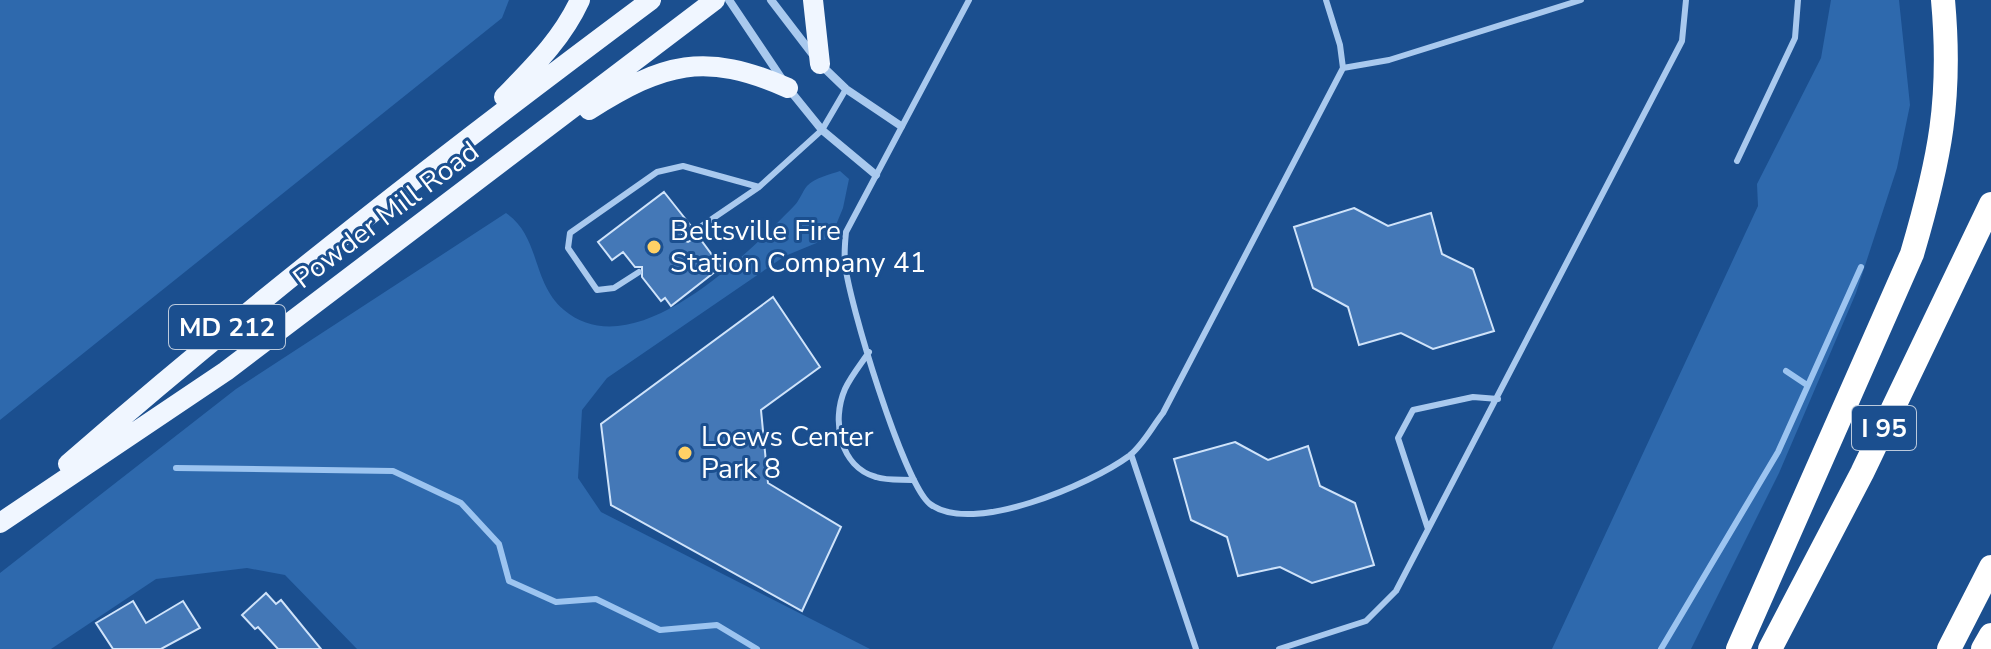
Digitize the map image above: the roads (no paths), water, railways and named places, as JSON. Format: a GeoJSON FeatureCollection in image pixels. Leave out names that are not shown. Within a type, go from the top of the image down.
{"type":"FeatureCollection","features":[{"type":"Feature","properties":{"kind":"highway"},"geometry":{"type":"LineString","coordinates":[[1738,649],[1912,254],[1933,185],[1945,121],[1948,53],[1943,0]]}},
{"type":"Feature","properties":{"kind":"highway","name":"I 95"},"geometry":{"type":"LineString","coordinates":[[1770,649],[1862,473],[1991,204]]}},
{"type":"Feature","properties":{"kind":"highway"},"geometry":{"type":"LineString","coordinates":[[1949,649],[1991,567]]}},
{"type":"Feature","properties":{"kind":"highway"},"geometry":{"type":"LineString","coordinates":[[1983,649],[1991,635]]}},
{"type":"Feature","properties":{"kind":"main road"},"geometry":{"type":"LineString","coordinates":[[457,144],[544,56],[568,26],[580,0]]}},
{"type":"Feature","properties":{"kind":"main road","name":"Powder Mill Road"},"geometry":{"type":"LineString","coordinates":[[2,521],[206,344],[457,144],[651,0]]}},
{"type":"Feature","properties":{"kind":"main road","name":"Powder Mill Road"},"geometry":{"type":"LineString","coordinates":[[2,521],[226,371],[715,0]]}},
{"type":"Feature","properties":{"kind":"main road"},"geometry":{"type":"LineString","coordinates":[[813,0],[820,64]]}},
{"type":"Feature","properties":{"kind":"main road"},"geometry":{"type":"LineString","coordinates":[[480,178],[635,81],[667,69],[697,66],[750,71],[788,88]]}},
{"type":"Feature","properties":{"kind":"street"},"geometry":{"type":"LineString","coordinates":[[729,0],[788,88],[822,130],[876,175]]}},
{"type":"Feature","properties":{"kind":"street"},"geometry":{"type":"LineString","coordinates":[[771,0],[820,64],[846,89],[901,126]]}},
{"type":"Feature","properties":{"kind":"lane"},"geometry":{"type":"LineString","coordinates":[[969,0],[846,232],[845,244],[849,286],[914,480],[927,502],[942,511],[972,515],[1008,508],[1100,476],[1131,454],[1163,413],[1343,68],[1340,45],[1326,0]]}},
{"type":"Feature","properties":{"kind":"lane"},"geometry":{"type":"LineString","coordinates":[[1343,68],[1389,60],[1581,0]]}},
{"type":"Feature","properties":{"kind":"lane"},"geometry":{"type":"LineString","coordinates":[[1279,649],[1366,621],[1396,591],[1682,41],[1686,0]]}},
{"type":"Feature","properties":{"kind":"lane"},"geometry":{"type":"LineString","coordinates":[[1737,161],[1795,38],[1798,0]]}},
{"type":"Feature","properties":{"kind":"lane"},"geometry":{"type":"LineString","coordinates":[[687,236],[759,187],[822,130],[846,89]]}},
{"type":"Feature","properties":{"kind":"lane"},"geometry":{"type":"LineString","coordinates":[[639,272],[614,288],[597,290],[568,248],[570,233],[657,172],[683,166],[759,187]]}},
{"type":"Feature","properties":{"kind":"lane"},"geometry":{"type":"LineString","coordinates":[[869,352],[845,390],[840,407],[842,447],[852,463],[866,474],[880,479],[914,480]]}},
{"type":"Feature","properties":{"kind":"lane"},"geometry":{"type":"LineString","coordinates":[[1428,529],[1398,438],[1413,410],[1473,397],[1498,399]]}},
{"type":"Feature","properties":{"kind":"lane"},"geometry":{"type":"LineString","coordinates":[[1131,454],[1196,649]]}},
{"type":"Feature","properties":{"kind":"waterway"},"geometry":{"type":"LineString","coordinates":[[1661,649],[1778,452],[1861,267]]}},
{"type":"Feature","properties":{"kind":"waterway"},"geometry":{"type":"LineString","coordinates":[[1786,371],[1807,385]]}},
{"type":"Feature","properties":{"kind":"waterway"},"geometry":{"type":"LineString","coordinates":[[176,468],[393,471],[461,503],[499,544],[509,581],[556,602],[596,599],[660,630],[717,625],[757,649]]}},
{"type":"Feature","properties":{"kind":"place","name":"Beltsville Fire Station Company 41"},"geometry":{"type":"Point","coordinates":[654,247]}},
{"type":"Feature","properties":{"kind":"place","name":"Loews Center Park 8"},"geometry":{"type":"Point","coordinates":[685,453]}}]}
